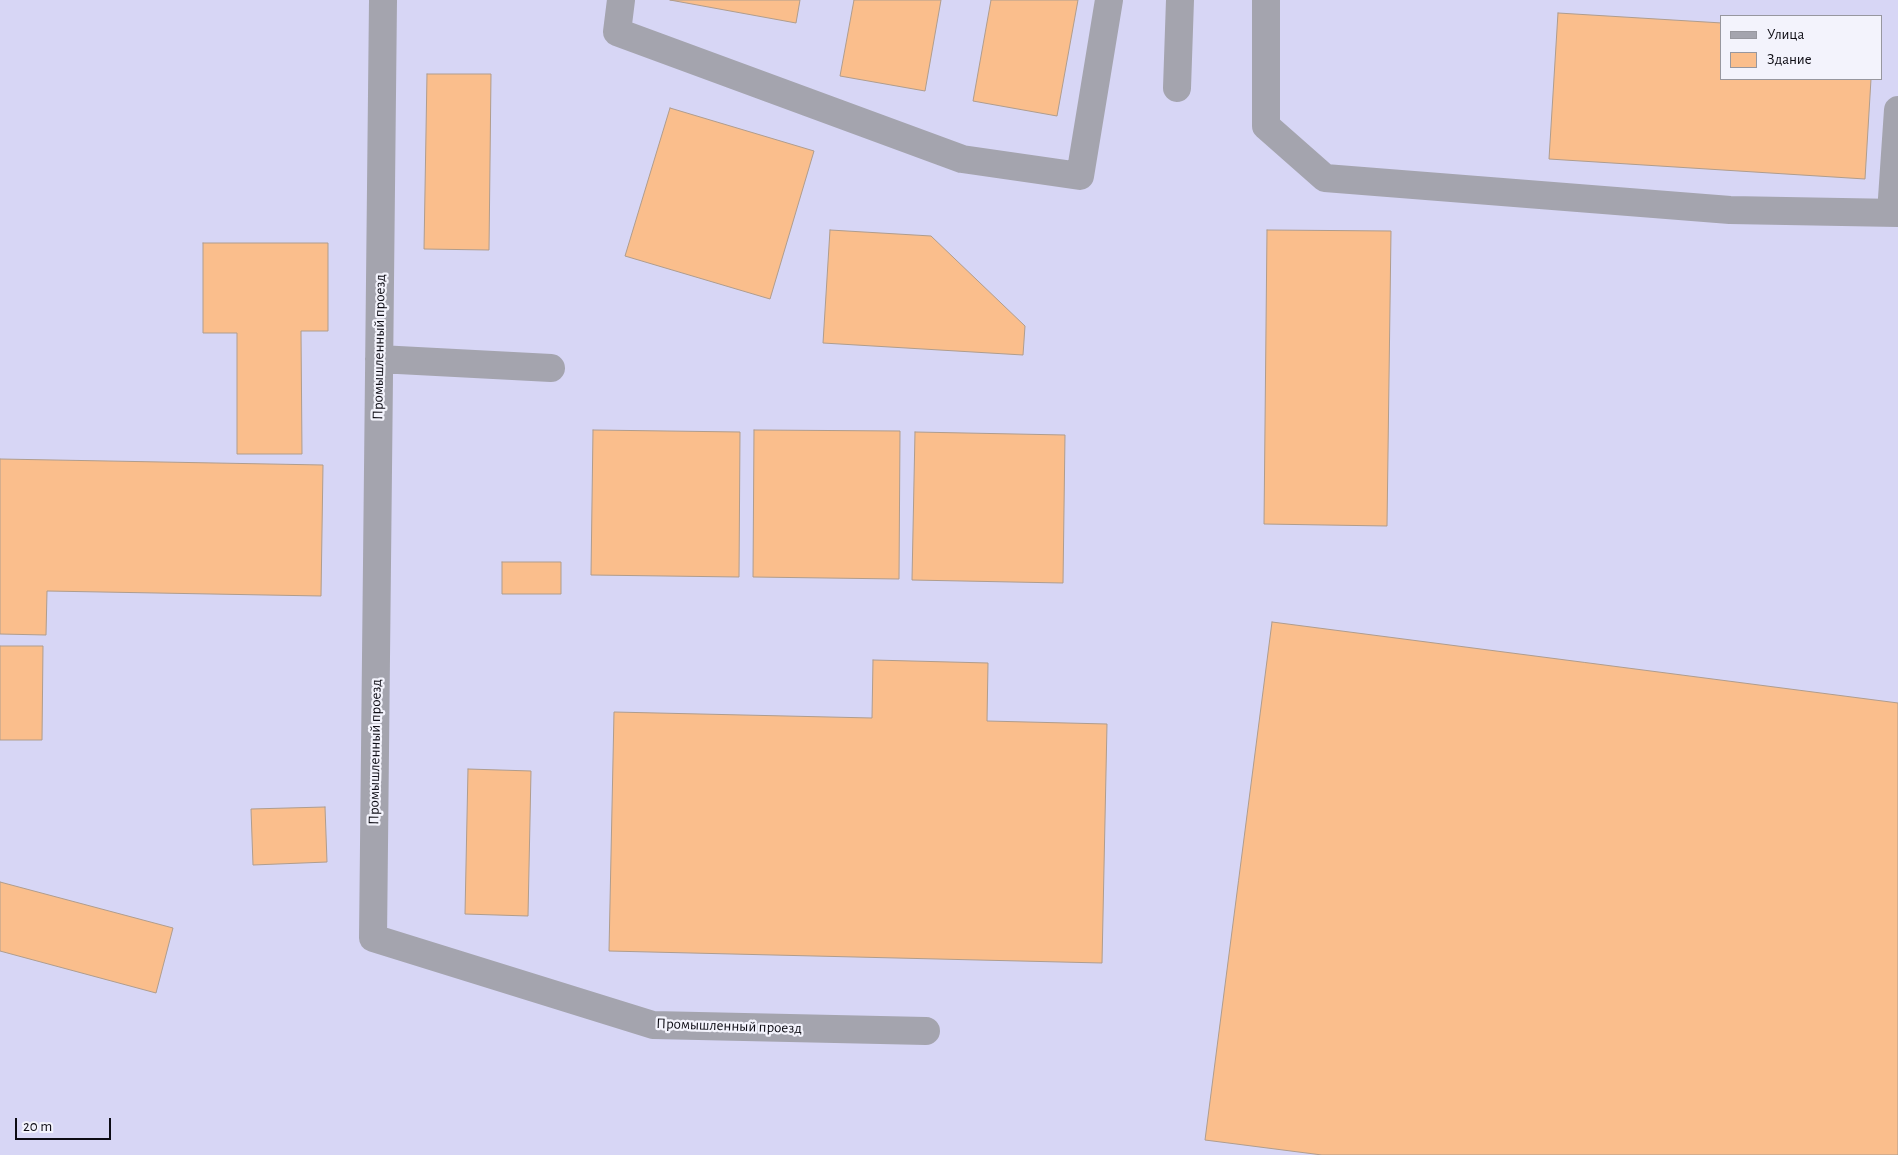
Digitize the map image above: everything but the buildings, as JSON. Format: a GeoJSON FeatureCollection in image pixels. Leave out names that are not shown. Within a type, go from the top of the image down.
{"type":"FeatureCollection","features":[{"type":"Feature","properties":{"kind":"street","name":"Промышленный проезд"},"geometry":{"type":"LineString","coordinates":[[383,0],[373,938],[653,1024],[926,1031]]}},
{"type":"Feature","properties":{"kind":"street"},"geometry":{"type":"LineString","coordinates":[[621,0],[617,32],[962,159],[1080,176],[1109,0]]}},
{"type":"Feature","properties":{"kind":"street"},"geometry":{"type":"LineString","coordinates":[[1177,88],[1180,0]]}},
{"type":"Feature","properties":{"kind":"street"},"geometry":{"type":"LineString","coordinates":[[1266,0],[1266,126],[1325,178],[1730,210],[1895,213],[1898,110]]}},
{"type":"Feature","properties":{"kind":"street"},"geometry":{"type":"LineString","coordinates":[[379,359],[551,368]]}},
{"type":"Feature","properties":{"kind":"shaded area"},"geometry":{"type":"Polygon","coordinates":[[[0,0],[1898,0],[1898,1155],[0,1155],[0,0]]]}}]}
